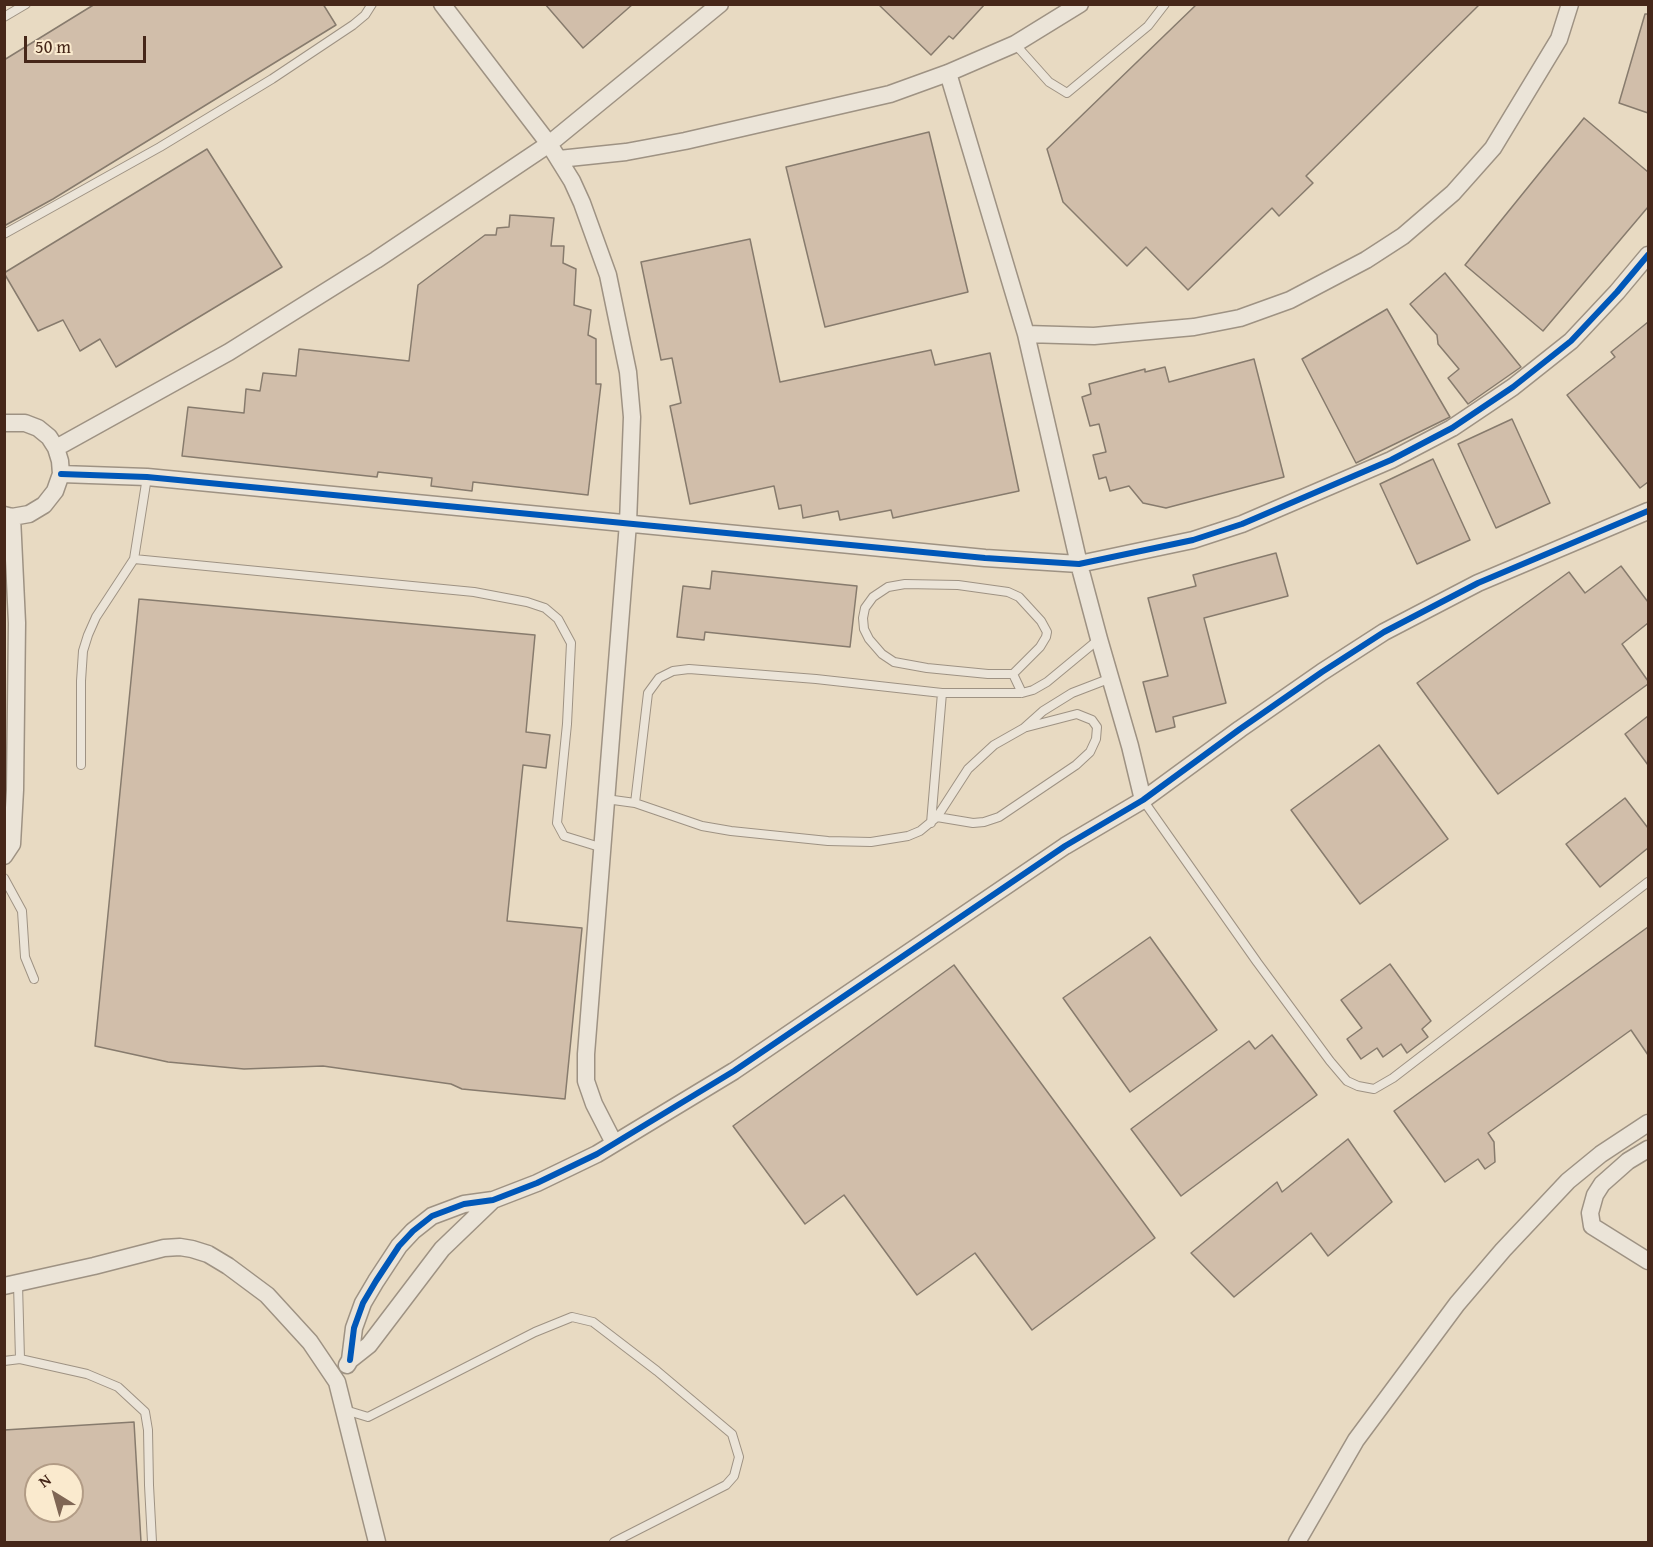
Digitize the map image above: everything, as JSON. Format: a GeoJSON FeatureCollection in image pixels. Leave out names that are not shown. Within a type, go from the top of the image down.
{"type":"FeatureCollection","features":[{"type":"Feature","properties":{"kind":"street"},"geometry":{"type":"LineString","coordinates":[[442,4],[549,144],[582,203],[608,275],[628,372],[632,417],[628,523],[586,1054],[586,1081],[594,1104],[614,1143]]}},
{"type":"Feature","properties":{"kind":"street"},"geometry":{"type":"LineString","coordinates":[[56,448],[229,352],[376,260],[549,144],[720,4]]}},
{"type":"Feature","properties":{"kind":"street"},"geometry":{"type":"LineString","coordinates":[[559,159],[626,152],[685,141],[890,94],[948,73],[1015,44],[1080,4]]}},
{"type":"Feature","properties":{"kind":"street"},"geometry":{"type":"LineString","coordinates":[[1026,334],[1094,336],[1194,327],[1240,318],[1290,300],[1366,260],[1403,236],[1453,193],[1493,148],[1559,39],[1570,4]]}},
{"type":"Feature","properties":{"kind":"street"},"geometry":{"type":"LineString","coordinates":[[948,73],[1026,334],[1079,564],[1143,800]]}},
{"type":"Feature","properties":{"kind":"street"},"geometry":{"type":"LineString","coordinates":[[61,474],[147,477],[985,558],[1079,564],[1194,540],[1242,524],[1391,460],[1452,428],[1513,387],[1570,341],[1617,292],[1648,255]]}},
{"type":"Feature","properties":{"kind":"street"},"geometry":{"type":"LineString","coordinates":[[4,423],[26,423],[38,428],[56,448],[61,474],[56,491],[44,505],[29,514],[8,516],[17,622],[15,790],[12,844],[4,856]]}},
{"type":"Feature","properties":{"kind":"street"},"geometry":{"type":"LineString","coordinates":[[338,1382],[350,1360],[354,1328],[363,1303],[381,1272],[413,1231],[432,1216],[470,1202],[493,1200],[572,1167],[734,1071],[1065,846],[1143,800],[1239,729],[1384,632],[1478,583],[1646,514]]}},
{"type":"Feature","properties":{"kind":"street"},"geometry":{"type":"LineString","coordinates":[[1297,1542],[1356,1440],[1456,1304],[1568,1181],[1600,1154],[1648,1123]]}},
{"type":"Feature","properties":{"kind":"street"},"geometry":{"type":"LineString","coordinates":[[1648,1149],[1628,1161],[1602,1184],[1595,1195],[1590,1213],[1592,1226],[1648,1262]]}},
{"type":"Feature","properties":{"kind":"street"},"geometry":{"type":"LineString","coordinates":[[350,1360],[363,1351],[375,1338],[442,1249],[493,1200]]}},
{"type":"Feature","properties":{"kind":"street"},"geometry":{"type":"LineString","coordinates":[[11,1285],[164,1248],[180,1247],[208,1254],[267,1295],[310,1342],[338,1382],[377,1542]]}},
{"type":"Feature","properties":{"kind":"lane"},"geometry":{"type":"LineString","coordinates":[[4,17],[26,4]]}},
{"type":"Feature","properties":{"kind":"lane"},"geometry":{"type":"LineString","coordinates":[[4,234],[160,147],[272,79],[353,25],[365,15],[372,4]]}},
{"type":"Feature","properties":{"kind":"lane"},"geometry":{"type":"LineString","coordinates":[[1015,44],[1048,82],[1067,93],[1148,26],[1165,4]]}},
{"type":"Feature","properties":{"kind":"lane"},"geometry":{"type":"LineString","coordinates":[[81,765],[83,651],[96,617],[134,559],[147,477]]}},
{"type":"Feature","properties":{"kind":"lane"},"geometry":{"type":"LineString","coordinates":[[134,559],[474,592],[527,602],[545,608],[558,619],[572,643],[557,823],[564,836],[603,848]]}},
{"type":"Feature","properties":{"kind":"lane"},"geometry":{"type":"LineString","coordinates":[[905,584],[958,585],[1008,592],[1025,603],[1041,621],[1047,632],[1040,647],[1013,674],[927,668],[894,662],[882,654],[869,639],[864,629],[865,608],[873,597],[888,587],[905,584]]}},
{"type":"Feature","properties":{"kind":"lane"},"geometry":{"type":"LineString","coordinates":[[635,803],[648,693],[659,678],[673,671],[689,669],[805,678],[942,693],[1022,693],[1047,682],[1099,639]]}},
{"type":"Feature","properties":{"kind":"lane"},"geometry":{"type":"LineString","coordinates":[[1013,674],[1022,693]]}},
{"type":"Feature","properties":{"kind":"lane"},"geometry":{"type":"LineString","coordinates":[[606,799],[635,803],[702,826],[828,841],[871,842],[895,839],[920,831],[934,820],[968,769],[994,745],[1024,728],[1043,711],[1072,693],[1110,678]]}},
{"type":"Feature","properties":{"kind":"lane"},"geometry":{"type":"LineString","coordinates":[[934,820],[942,693]]}},
{"type":"Feature","properties":{"kind":"lane"},"geometry":{"type":"LineString","coordinates":[[934,820],[973,823],[999,817],[1076,765],[1090,752],[1096,739],[1097,727],[1092,720],[1077,714],[1024,728]]}},
{"type":"Feature","properties":{"kind":"lane"},"geometry":{"type":"LineString","coordinates":[[1143,800],[1330,1061],[1347,1081],[1374,1089],[1393,1078],[1648,882]]}},
{"type":"Feature","properties":{"kind":"lane"},"geometry":{"type":"LineString","coordinates":[[4,878],[22,911],[25,957],[34,979]]}},
{"type":"Feature","properties":{"kind":"lane"},"geometry":{"type":"LineString","coordinates":[[11,1285],[20,1359]]}},
{"type":"Feature","properties":{"kind":"lane"},"geometry":{"type":"LineString","coordinates":[[345,1410],[368,1417],[535,1332],[572,1317],[593,1322],[657,1371],[732,1434],[739,1457],[734,1476],[726,1485],[614,1542]]}},
{"type":"Feature","properties":{"kind":"lane"},"geometry":{"type":"LineString","coordinates":[[4,1361],[20,1359],[52,1365],[97,1378],[118,1387],[145,1412],[148,1430],[152,1542]]}},
{"type":"Feature","properties":{"kind":"building"},"geometry":{"type":"Polygon","coordinates":[[[95,4],[323,4],[336,25],[53,199],[4,226],[4,60],[95,4]]]}},
{"type":"Feature","properties":{"kind":"building"},"geometry":{"type":"Polygon","coordinates":[[[545,4],[633,4],[583,48],[545,4]]]}},
{"type":"Feature","properties":{"kind":"building"},"geometry":{"type":"Polygon","coordinates":[[[878,4],[985,4],[953,39],[949,36],[931,55],[878,4]]]}},
{"type":"Feature","properties":{"kind":"building"},"geometry":{"type":"Polygon","coordinates":[[[1197,4],[1480,4],[1306,176],[1313,183],[1279,216],[1272,208],[1188,290],[1146,247],[1127,266],[1063,202],[1047,149],[1197,4]]]}},
{"type":"Feature","properties":{"kind":"building"},"geometry":{"type":"Polygon","coordinates":[[[1645,14],[1648,14],[1648,113],[1619,103],[1645,14]]]}},
{"type":"Feature","properties":{"kind":"building"},"geometry":{"type":"Polygon","coordinates":[[[1584,118],[1648,172],[1648,207],[1543,331],[1465,265],[1584,118]]]}},
{"type":"Feature","properties":{"kind":"building"},"geometry":{"type":"Polygon","coordinates":[[[929,132],[968,292],[825,327],[786,167],[929,132]]]}},
{"type":"Feature","properties":{"kind":"building"},"geometry":{"type":"Polygon","coordinates":[[[207,149],[282,267],[116,367],[100,339],[80,351],[63,320],[38,331],[4,273],[207,149]]]}},
{"type":"Feature","properties":{"kind":"building"},"geometry":{"type":"Polygon","coordinates":[[[510,215],[554,218],[551,246],[564,246],[563,263],[576,269],[574,305],[591,310],[588,335],[596,339],[596,384],[601,384],[588,495],[473,482],[472,491],[431,486],[432,478],[378,472],[377,477],[182,456],[188,407],[244,413],[246,389],[260,391],[263,373],[296,376],[299,349],[409,361],[418,285],[485,235],[496,235],[497,228],[509,227],[510,215]]]}},
{"type":"Feature","properties":{"kind":"building"},"geometry":{"type":"Polygon","coordinates":[[[750,239],[780,382],[931,350],[935,365],[990,353],[1019,491],[893,518],[891,510],[840,520],[838,511],[803,518],[801,505],[779,509],[774,486],[690,504],[670,406],[681,403],[672,358],[661,360],[641,262],[750,239]]]}},
{"type":"Feature","properties":{"kind":"building"},"geometry":{"type":"Polygon","coordinates":[[[1445,273],[1521,367],[1468,404],[1448,378],[1459,369],[1438,344],[1437,335],[1410,304],[1445,273]]]}},
{"type":"Feature","properties":{"kind":"building"},"geometry":{"type":"Polygon","coordinates":[[[1387,309],[1450,417],[1356,463],[1302,359],[1387,309]]]}},
{"type":"Feature","properties":{"kind":"building"},"geometry":{"type":"Polygon","coordinates":[[[1648,322],[1648,482],[1640,488],[1567,395],[1615,357],[1611,352],[1648,322]]]}},
{"type":"Feature","properties":{"kind":"building"},"geometry":{"type":"Polygon","coordinates":[[[1254,359],[1284,477],[1166,508],[1143,503],[1129,486],[1110,491],[1106,477],[1099,479],[1093,455],[1106,452],[1099,424],[1090,426],[1082,397],[1091,394],[1089,384],[1145,369],[1145,372],[1165,367],[1169,382],[1254,359]]]}},
{"type":"Feature","properties":{"kind":"building"},"geometry":{"type":"Polygon","coordinates":[[[1512,419],[1550,503],[1496,528],[1458,444],[1512,419]]]}},
{"type":"Feature","properties":{"kind":"building"},"geometry":{"type":"Polygon","coordinates":[[[1433,459],[1470,540],[1417,564],[1380,484],[1433,459]]]}},
{"type":"Feature","properties":{"kind":"building"},"geometry":{"type":"Polygon","coordinates":[[[1276,553],[1288,596],[1204,618],[1226,703],[1173,717],[1175,727],[1156,732],[1143,682],[1168,676],[1148,598],[1196,586],[1193,575],[1276,553]]]}},
{"type":"Feature","properties":{"kind":"building"},"geometry":{"type":"Polygon","coordinates":[[[1621,566],[1648,602],[1648,623],[1622,644],[1648,684],[1498,794],[1417,683],[1569,572],[1585,593],[1621,566]]]}},
{"type":"Feature","properties":{"kind":"building"},"geometry":{"type":"Polygon","coordinates":[[[712,571],[857,586],[850,647],[705,632],[704,640],[677,637],[683,586],[710,589],[712,571]]]}},
{"type":"Feature","properties":{"kind":"building"},"geometry":{"type":"Polygon","coordinates":[[[139,599],[535,635],[526,732],[550,735],[546,768],[523,765],[507,921],[582,928],[565,1099],[462,1089],[451,1084],[323,1066],[244,1069],[168,1062],[95,1046],[139,599]]]}},
{"type":"Feature","properties":{"kind":"building"},"geometry":{"type":"Polygon","coordinates":[[[1648,716],[1648,765],[1625,734],[1648,716]]]}},
{"type":"Feature","properties":{"kind":"building"},"geometry":{"type":"Polygon","coordinates":[[[1379,745],[1448,839],[1360,904],[1291,810],[1379,745]]]}},
{"type":"Feature","properties":{"kind":"building"},"geometry":{"type":"Polygon","coordinates":[[[1625,798],[1648,828],[1648,848],[1600,887],[1566,844],[1625,798]]]}},
{"type":"Feature","properties":{"kind":"building"},"geometry":{"type":"Polygon","coordinates":[[[1648,927],[1648,1055],[1631,1030],[1488,1133],[1494,1142],[1495,1162],[1485,1169],[1478,1159],[1445,1182],[1394,1111],[1648,927]]]}},
{"type":"Feature","properties":{"kind":"building"},"geometry":{"type":"Polygon","coordinates":[[[1150,937],[1217,1030],[1130,1092],[1063,998],[1150,937]]]}},
{"type":"Feature","properties":{"kind":"building"},"geometry":{"type":"Polygon","coordinates":[[[1390,964],[1431,1021],[1422,1029],[1428,1037],[1407,1053],[1401,1044],[1383,1057],[1377,1048],[1361,1059],[1347,1039],[1362,1028],[1341,1000],[1390,964]]]}},
{"type":"Feature","properties":{"kind":"building"},"geometry":{"type":"Polygon","coordinates":[[[954,965],[1155,1238],[1032,1330],[975,1253],[917,1295],[844,1195],[805,1224],[733,1126],[954,965]]]}},
{"type":"Feature","properties":{"kind":"building"},"geometry":{"type":"Polygon","coordinates":[[[1272,1035],[1317,1095],[1181,1196],[1131,1129],[1249,1041],[1255,1049],[1272,1035]]]}},
{"type":"Feature","properties":{"kind":"building"},"geometry":{"type":"Polygon","coordinates":[[[1348,1139],[1392,1202],[1328,1256],[1311,1233],[1234,1297],[1191,1253],[1277,1182],[1282,1192],[1348,1139]]]}},
{"type":"Feature","properties":{"kind":"building"},"geometry":{"type":"Polygon","coordinates":[[[134,1422],[141,1542],[4,1542],[4,1430],[134,1422]]]}},
{"type":"Feature","properties":{"kind":"cycle path"},"geometry":{"type":"LineString","coordinates":[[61,474],[147,477],[985,558],[1079,564],[1193,540],[1242,524],[1391,460],[1452,428],[1513,387],[1571,341],[1648,255]]}},
{"type":"Feature","properties":{"kind":"cycle path"},"geometry":{"type":"LineString","coordinates":[[350,1360],[354,1328],[363,1303],[399,1246],[432,1216],[464,1204],[493,1200],[537,1183],[597,1154],[734,1071],[1065,846],[1143,800],[1240,729],[1384,632],[1478,583],[1648,511]]}}]}
